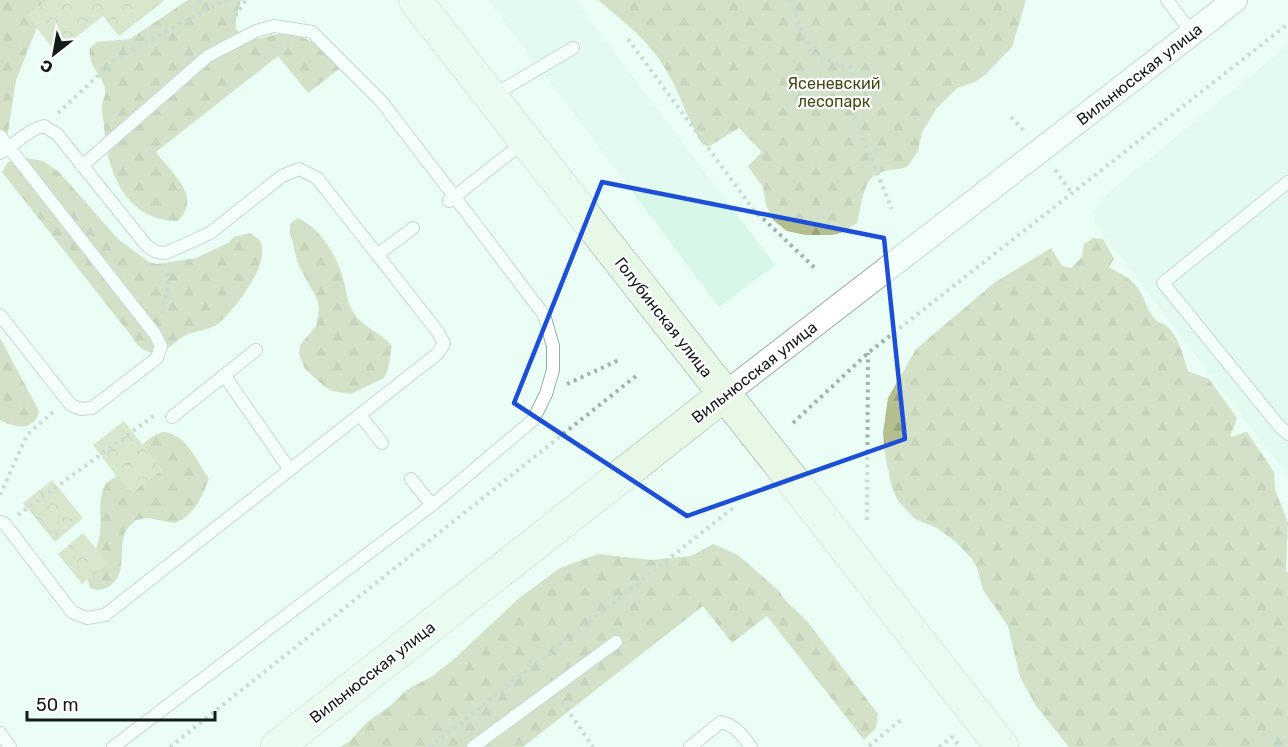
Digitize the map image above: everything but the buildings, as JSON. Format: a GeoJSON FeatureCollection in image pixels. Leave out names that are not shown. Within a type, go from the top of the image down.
{"type":"FeatureCollection","features":[{"type":"Feature","properties":{"kind":"street","name":"Голубинская улица"},"geometry":{"type":"LineString","coordinates":[[415,0],[1002,747]]}},
{"type":"Feature","properties":{"kind":"street","name":"Вильнюсская улица"},"geometry":{"type":"LineString","coordinates":[[277,747],[725,394],[1235,0]]}},
{"type":"Feature","properties":{"kind":"lane"},"geometry":{"type":"LineString","coordinates":[[1167,0],[1192,33]]}},
{"type":"Feature","properties":{"kind":"lane"},"geometry":{"type":"LineString","coordinates":[[82,166],[208,56],[256,31],[274,26],[312,32],[381,101],[451,198],[544,315],[553,346],[553,370],[546,394],[532,420],[432,505],[113,747]]}},
{"type":"Feature","properties":{"kind":"lane"},"geometry":{"type":"LineString","coordinates":[[491,97],[573,48]]}},
{"type":"Feature","properties":{"kind":"lane"},"geometry":{"type":"LineString","coordinates":[[3,523],[72,612],[87,618],[105,615],[437,354],[444,344],[438,332],[317,178],[299,169],[282,176],[210,233],[166,253],[156,252],[147,246],[57,134],[44,126],[32,129],[5,151]]}},
{"type":"Feature","properties":{"kind":"lane"},"geometry":{"type":"LineString","coordinates":[[0,136],[5,151],[155,334],[161,346],[157,358],[92,408],[81,409],[71,405],[0,315]]}},
{"type":"Feature","properties":{"kind":"lane"},"geometry":{"type":"LineString","coordinates":[[451,198],[526,140]]}},
{"type":"Feature","properties":{"kind":"lane"},"geometry":{"type":"LineString","coordinates":[[1288,182],[1163,283],[1288,434]]}},
{"type":"Feature","properties":{"kind":"lane"},"geometry":{"type":"LineString","coordinates":[[377,255],[413,228]]}},
{"type":"Feature","properties":{"kind":"lane"},"geometry":{"type":"LineString","coordinates":[[172,417],[256,350]]}},
{"type":"Feature","properties":{"kind":"lane"},"geometry":{"type":"LineString","coordinates":[[224,375],[290,470]]}},
{"type":"Feature","properties":{"kind":"lane"},"geometry":{"type":"LineString","coordinates":[[360,415],[382,443]]}},
{"type":"Feature","properties":{"kind":"lane"},"geometry":{"type":"LineString","coordinates":[[411,479],[432,505]]}},
{"type":"Feature","properties":{"kind":"lane"},"geometry":{"type":"LineString","coordinates":[[473,747],[616,642]]}},
{"type":"Feature","properties":{"kind":"lane"},"geometry":{"type":"LineString","coordinates":[[690,747],[721,722],[731,724],[737,729],[751,747]]}},
{"type":"Feature","properties":{"kind":"lane"},"geometry":{"type":"LineString","coordinates":[[0,733],[10,747]]}},
{"type":"Feature","properties":{"kind":"path"},"geometry":{"type":"LineString","coordinates":[[199,0],[206,9]]}},
{"type":"Feature","properties":{"kind":"path"},"geometry":{"type":"LineString","coordinates":[[44,126],[114,62],[206,9],[226,0]]}},
{"type":"Feature","properties":{"kind":"path"},"geometry":{"type":"LineString","coordinates":[[790,0],[810,52],[833,63],[850,67],[854,117],[892,209]]}},
{"type":"Feature","properties":{"kind":"path"},"geometry":{"type":"LineString","coordinates":[[793,423],[868,353],[1288,24]]}},
{"type":"Feature","properties":{"kind":"path"},"geometry":{"type":"LineString","coordinates":[[628,39],[753,209],[817,270]]}},
{"type":"Feature","properties":{"kind":"path"},"geometry":{"type":"LineString","coordinates":[[155,334],[168,285],[166,253]]}},
{"type":"Feature","properties":{"kind":"path"},"geometry":{"type":"LineString","coordinates":[[867,520],[868,353]]}},
{"type":"Feature","properties":{"kind":"path"},"geometry":{"type":"LineString","coordinates":[[546,394],[621,359]]}},
{"type":"Feature","properties":{"kind":"path"},"geometry":{"type":"LineString","coordinates":[[170,747],[636,376]]}},
{"type":"Feature","properties":{"kind":"path"},"geometry":{"type":"LineString","coordinates":[[0,495],[27,435],[67,400]]}},
{"type":"Feature","properties":{"kind":"path"},"geometry":{"type":"LineString","coordinates":[[3,523],[166,407],[172,417]]}},
{"type":"Feature","properties":{"kind":"path"},"geometry":{"type":"LineString","coordinates":[[430,747],[733,508]]}},
{"type":"Feature","properties":{"kind":"path"},"geometry":{"type":"LineString","coordinates":[[869,746],[902,719]]}},
{"type":"Feature","properties":{"kind":"path"},"geometry":{"type":"LineString","coordinates":[[939,747],[952,737],[960,747]]}},
{"type":"Feature","properties":{"kind":"path"},"geometry":{"type":"LineString","coordinates":[[1276,747],[1288,738]]}},
{"type":"Feature","properties":{"kind":"highlighted area"},"geometry":{"type":"Polygon","coordinates":[[[602,182],[884,238],[905,439],[687,516],[514,403],[602,182]]]}},
{"type":"Feature","properties":{"kind":"shaded area"},"geometry":{"type":"Polygon","coordinates":[[[488,0],[575,0],[775,265],[719,307],[488,0]]]}},
{"type":"Feature","properties":{"kind":"shaded area"},"geometry":{"type":"Polygon","coordinates":[[[1288,45],[1288,476],[1094,223],[1093,212],[1099,202],[1116,186],[1288,45]]]}},
{"type":"Feature","properties":{"kind":"green space"},"geometry":{"type":"Polygon","coordinates":[[[0,0],[48,0],[16,80],[7,139],[0,150],[0,0]]]}},
{"type":"Feature","properties":{"kind":"green space"},"geometry":{"type":"Polygon","coordinates":[[[46,0],[165,0],[119,36],[103,16],[56,53],[27,15],[46,0]]]}},
{"type":"Feature","properties":{"kind":"green space"},"geometry":{"type":"Polygon","coordinates":[[[188,0],[241,0],[236,29],[243,35],[255,39],[277,34],[294,35],[324,49],[343,66],[308,93],[278,56],[156,152],[182,185],[186,194],[185,211],[178,221],[160,219],[144,212],[132,203],[122,190],[109,160],[102,110],[104,84],[91,60],[90,48],[97,42],[130,39],[188,0]]]}},
{"type":"Feature","properties":{"kind":"green space","name":"Ясеневский лесопарк"},"geometry":{"type":"Polygon","coordinates":[[[598,0],[1026,0],[1012,47],[986,74],[975,82],[957,88],[937,108],[922,132],[918,151],[907,167],[882,172],[873,177],[865,188],[857,223],[841,233],[805,235],[787,231],[773,220],[766,205],[763,187],[748,166],[762,152],[739,128],[708,147],[700,141],[672,81],[655,53],[632,29],[598,0]]]}},
{"type":"Feature","properties":{"kind":"green space"},"geometry":{"type":"Polygon","coordinates":[[[26,158],[43,161],[59,172],[118,239],[149,262],[157,264],[196,258],[228,243],[234,237],[250,233],[258,238],[262,247],[261,259],[251,283],[234,307],[215,326],[184,336],[162,353],[145,350],[138,346],[2,172],[8,162],[26,158]]]}},
{"type":"Feature","properties":{"kind":"green space"},"geometry":{"type":"Polygon","coordinates":[[[297,218],[313,228],[332,251],[340,269],[351,309],[358,318],[392,346],[384,378],[351,394],[332,391],[325,387],[305,369],[299,354],[300,345],[316,326],[319,309],[318,301],[298,264],[290,232],[290,224],[297,218]]]}},
{"type":"Feature","properties":{"kind":"green space"},"geometry":{"type":"Polygon","coordinates":[[[1093,238],[1103,239],[1114,259],[1109,267],[1134,283],[1155,320],[1165,325],[1174,334],[1188,371],[1209,379],[1237,418],[1230,437],[1247,432],[1274,472],[1275,490],[1288,522],[1286,571],[1288,573],[1288,747],[1069,747],[1036,706],[1020,677],[1008,626],[983,590],[972,559],[956,542],[937,528],[915,519],[898,501],[892,488],[883,433],[888,398],[916,349],[994,283],[1051,248],[1062,266],[1071,268],[1082,257],[1084,244],[1093,238]]]}},
{"type":"Feature","properties":{"kind":"green space"},"geometry":{"type":"Polygon","coordinates":[[[0,338],[39,411],[37,418],[29,425],[11,425],[0,420],[0,338]]]}},
{"type":"Feature","properties":{"kind":"green space"},"geometry":{"type":"Polygon","coordinates":[[[124,421],[162,470],[130,494],[93,445],[124,421]]]}},
{"type":"Feature","properties":{"kind":"green space"},"geometry":{"type":"Polygon","coordinates":[[[162,432],[178,437],[190,449],[209,479],[203,493],[192,511],[175,523],[148,518],[136,520],[124,535],[120,571],[114,583],[97,590],[90,588],[88,575],[99,539],[100,504],[103,490],[107,482],[126,468],[148,440],[162,432]]]}},
{"type":"Feature","properties":{"kind":"green space"},"geometry":{"type":"Polygon","coordinates":[[[52,480],[83,518],[55,542],[23,503],[52,480]]]}},
{"type":"Feature","properties":{"kind":"green space"},"geometry":{"type":"Polygon","coordinates":[[[83,533],[108,563],[82,584],[58,554],[83,533]]]}},
{"type":"Feature","properties":{"kind":"green space"},"geometry":{"type":"Polygon","coordinates":[[[713,544],[738,555],[778,590],[807,621],[878,714],[876,728],[864,740],[767,616],[732,643],[703,606],[523,747],[340,747],[350,741],[367,722],[389,707],[408,689],[431,677],[452,661],[518,599],[560,568],[598,554],[651,560],[691,556],[713,544]]]}}]}
